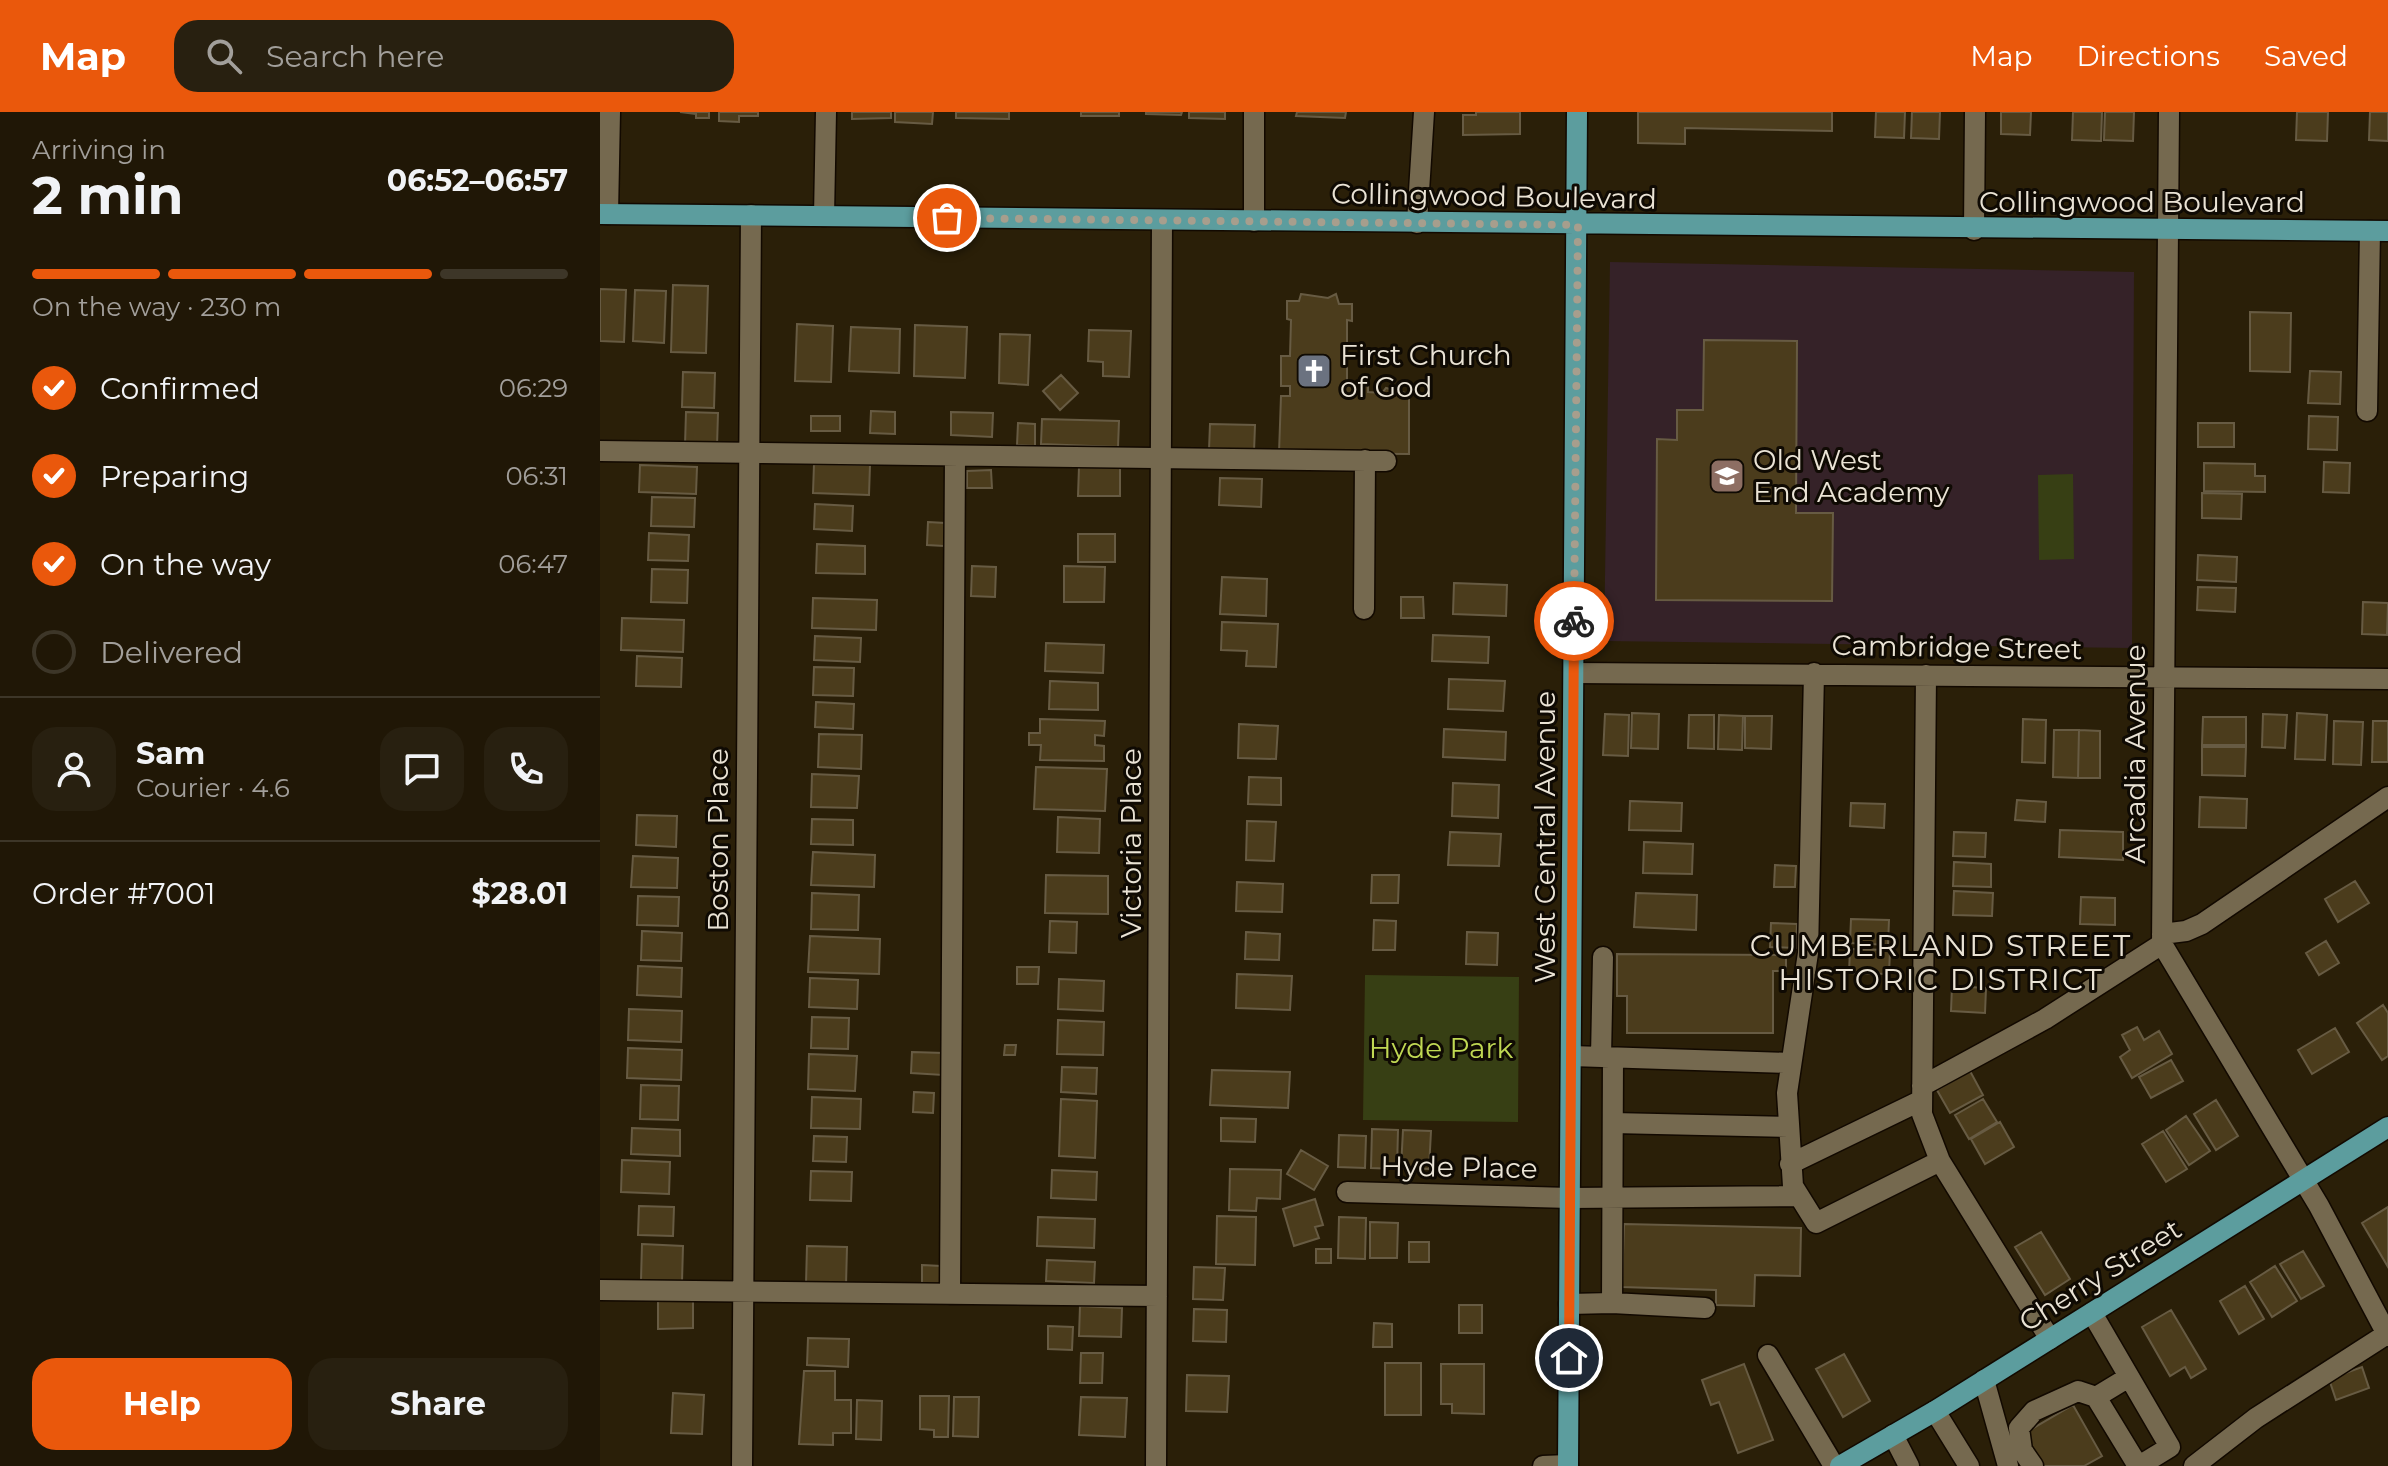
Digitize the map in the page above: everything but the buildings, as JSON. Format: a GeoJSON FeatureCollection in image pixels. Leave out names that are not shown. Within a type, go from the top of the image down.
{"type":"FeatureCollection","features":[{"type":"Feature","properties":{"kind":"main road","name":"West Central Avenue"},"geometry":{"type":"LineString","coordinates":[[1568,1466],[1577,112]]}},
{"type":"Feature","properties":{"kind":"main road","name":"Collingwood Boulevard"},"geometry":{"type":"LineString","coordinates":[[604,214],[1974,230],[2379,231]]}},
{"type":"Feature","properties":{"kind":"main road","name":"Cherry Street"},"geometry":{"type":"LineString","coordinates":[[1840,1466],[1935,1411],[2388,1127]]}},
{"type":"Feature","properties":{"kind":"street"},"geometry":{"type":"LineString","coordinates":[[604,214],[610,112]]}},
{"type":"Feature","properties":{"kind":"street"},"geometry":{"type":"LineString","coordinates":[[824,216],[826,112]]}},
{"type":"Feature","properties":{"kind":"street"},"geometry":{"type":"LineString","coordinates":[[1254,112],[1254,221]]}},
{"type":"Feature","properties":{"kind":"street"},"geometry":{"type":"LineString","coordinates":[[1417,223],[1424,112]]}},
{"type":"Feature","properties":{"kind":"street"},"geometry":{"type":"LineString","coordinates":[[1974,230],[1975,112]]}},
{"type":"Feature","properties":{"kind":"street","name":"Arcadia Avenue"},"geometry":{"type":"LineString","coordinates":[[2162,939],[2169,112]]}},
{"type":"Feature","properties":{"kind":"street","name":"Boston Place"},"geometry":{"type":"LineString","coordinates":[[742,1466],[751,215]]}},
{"type":"Feature","properties":{"kind":"street","name":"Victoria Place"},"geometry":{"type":"LineString","coordinates":[[1156,1466],[1162,220]]}},
{"type":"Feature","properties":{"kind":"street"},"geometry":{"type":"LineString","coordinates":[[2367,411],[2379,231]]}},
{"type":"Feature","properties":{"kind":"street"},"geometry":{"type":"LineString","coordinates":[[600,451],[1386,461]]}},
{"type":"Feature","properties":{"kind":"street"},"geometry":{"type":"LineString","coordinates":[[950,1294],[955,456]]}},
{"type":"Feature","properties":{"kind":"street"},"geometry":{"type":"LineString","coordinates":[[1364,609],[1365,460]]}},
{"type":"Feature","properties":{"kind":"street","name":"Cambridge Street"},"geometry":{"type":"LineString","coordinates":[[1574,673],[2388,679]]}},
{"type":"Feature","properties":{"kind":"street"},"geometry":{"type":"LineString","coordinates":[[1814,673],[1808,953],[1791,1063],[1788,1127],[1790,1164],[1798,1196],[1812,1221],[1826,1221],[1940,1161]]}},
{"type":"Feature","properties":{"kind":"street"},"geometry":{"type":"LineString","coordinates":[[1926,675],[1922,1093],[1928,1137],[2050,1339]]}},
{"type":"Feature","properties":{"kind":"street"},"geometry":{"type":"LineString","coordinates":[[1790,1164],[1922,1093],[2045,1019],[2162,939],[2202,924],[2388,797]]}},
{"type":"Feature","properties":{"kind":"street"},"geometry":{"type":"LineString","coordinates":[[2162,939],[2304,1180],[2388,1335],[2256,1418],[2194,1466]]}},
{"type":"Feature","properties":{"kind":"street"},"geometry":{"type":"LineString","coordinates":[[1603,957],[1613,1123],[1612,1303]]}},
{"type":"Feature","properties":{"kind":"street"},"geometry":{"type":"LineString","coordinates":[[1571,1056],[1791,1063]]}},
{"type":"Feature","properties":{"kind":"street"},"geometry":{"type":"LineString","coordinates":[[1613,1123],[1788,1127]]}},
{"type":"Feature","properties":{"kind":"street","name":"Hyde Place"},"geometry":{"type":"LineString","coordinates":[[1347,1192],[1570,1198],[1798,1196]]}},
{"type":"Feature","properties":{"kind":"street"},"geometry":{"type":"LineString","coordinates":[[600,1290],[1157,1296]]}},
{"type":"Feature","properties":{"kind":"street"},"geometry":{"type":"LineString","coordinates":[[1569,1304],[1705,1308]]}},
{"type":"Feature","properties":{"kind":"street"},"geometry":{"type":"LineString","coordinates":[[2033,1466],[2022,1450],[2019,1428],[2034,1411],[2078,1391],[2096,1397],[2139,1466],[2170,1447],[2092,1313]]}},
{"type":"Feature","properties":{"kind":"street"},"geometry":{"type":"LineString","coordinates":[[1768,1355],[1834,1466]]}},
{"type":"Feature","properties":{"kind":"street"},"geometry":{"type":"LineString","coordinates":[[2096,1397],[2129,1377]]}},
{"type":"Feature","properties":{"kind":"street"},"geometry":{"type":"LineString","coordinates":[[1984,1380],[2008,1466]]}},
{"type":"Feature","properties":{"kind":"street"},"geometry":{"type":"LineString","coordinates":[[1935,1411],[1962,1464]]}},
{"type":"Feature","properties":{"kind":"street"},"geometry":{"type":"LineString","coordinates":[[1893,1435],[1909,1466]]}},
{"type":"Feature","properties":{"kind":"street"},"geometry":{"type":"LineString","coordinates":[[1543,1466],[1568,1466]]}},
{"type":"Feature","properties":{"kind":"shaded area"},"geometry":{"type":"Polygon","coordinates":[[[1610,262],[2134,272],[2132,648],[1604,641],[1610,262]]]}},
{"type":"Feature","properties":{"kind":"green space"},"geometry":{"type":"Polygon","coordinates":[[[2073,474],[2074,559],[2039,560],[2038,475],[2073,474]]]}},
{"type":"Feature","properties":{"kind":"green space","name":"Hyde Park"},"geometry":{"type":"Polygon","coordinates":[[[1365,975],[1519,977],[1518,1122],[1363,1120],[1365,975]]]}},
{"type":"Feature","properties":{"kind":"way so far"},"geometry":{"type":"LineString","coordinates":[[947,218],[1578,225],[1574,621]]}},
{"type":"Feature","properties":{"kind":"place","name":"First Church of God"},"geometry":{"type":"Point","coordinates":[1314,371]}},
{"type":"Feature","properties":{"kind":"place","name":"Old West End Academy"},"geometry":{"type":"Point","coordinates":[1727,476]}},
{"type":"Feature","properties":{"kind":"district","name":"CUMBERLAND STREET HISTORIC DISTRICT"},"geometry":{"type":"Point","coordinates":[1941,962]}},
{"type":"Feature","properties":{"kind":"route"},"geometry":{"type":"LineString","coordinates":[[1569,1358],[1574,621]]}}]}
